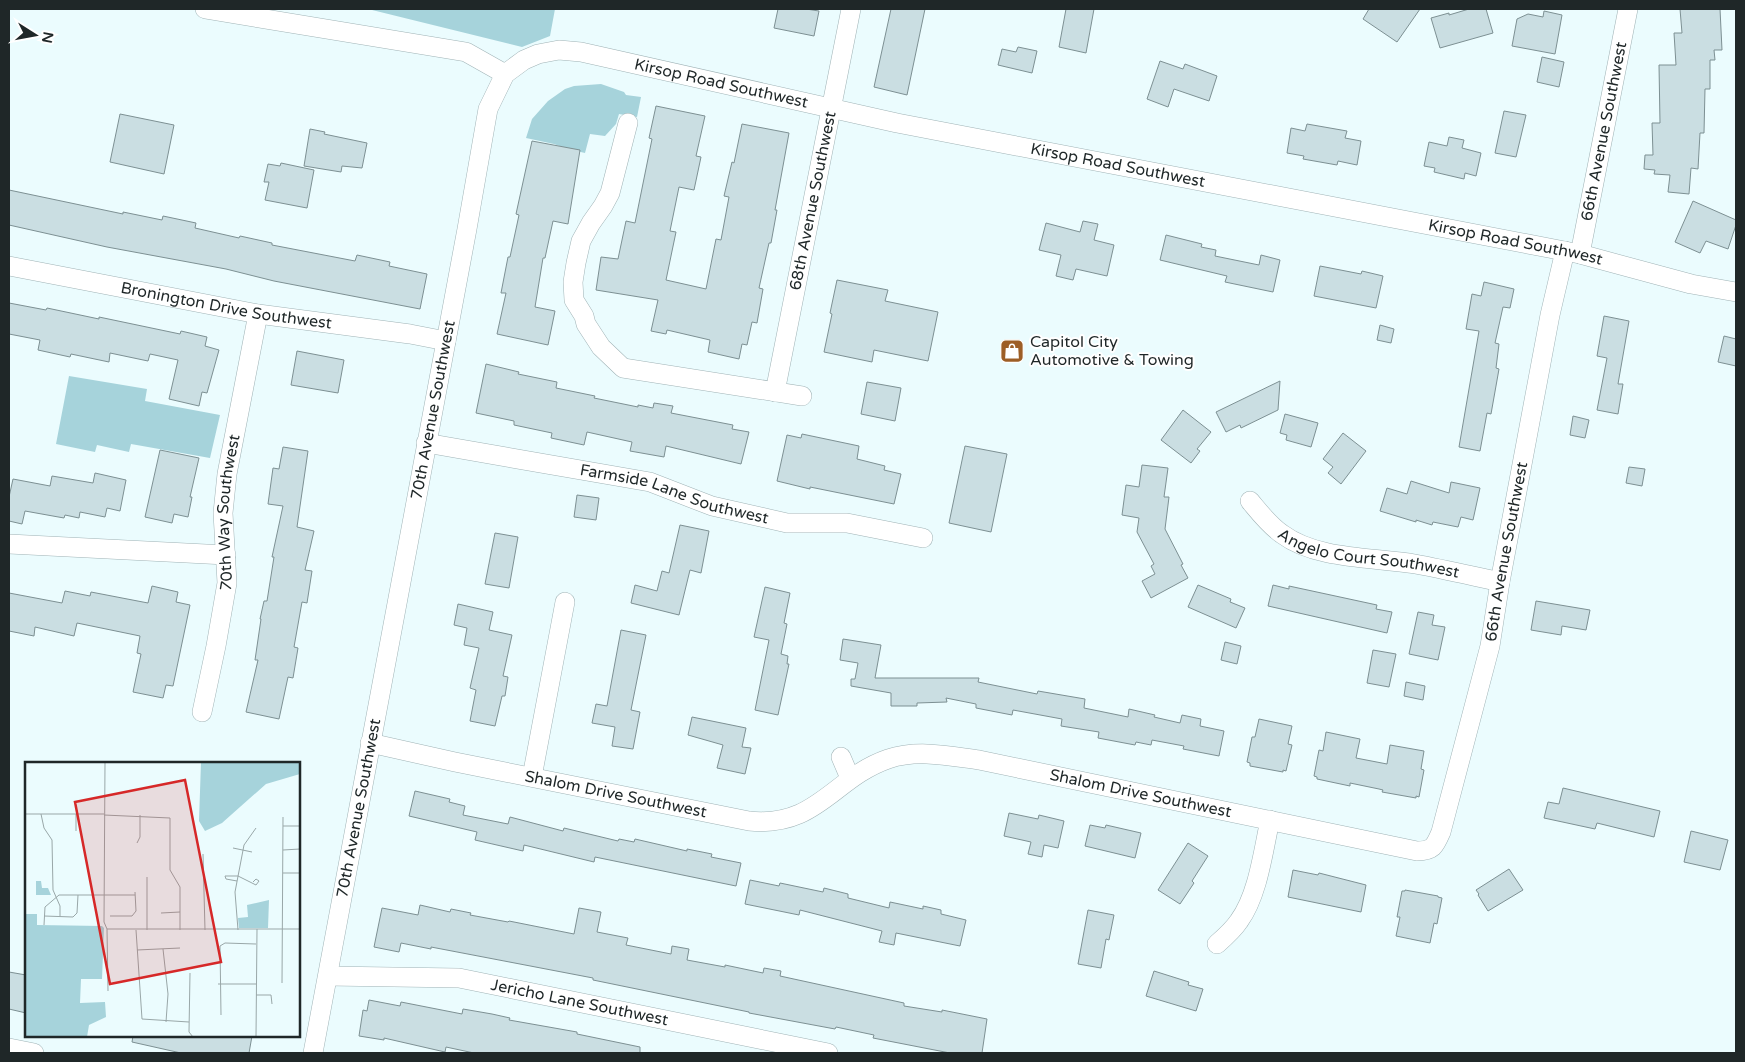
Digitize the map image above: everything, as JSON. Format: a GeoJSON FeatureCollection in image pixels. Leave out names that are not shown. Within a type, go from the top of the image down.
{"type":"FeatureCollection","features":[{"type":"Feature","properties":{"kind":"street"},"geometry":{"type":"LineString","coordinates":[[205,9],[466,52],[505,74]]}},
{"type":"Feature","properties":{"kind":"street","name":"68th Avenue Southwest"},"geometry":{"type":"LineString","coordinates":[[775,392],[851,9]]}},
{"type":"Feature","properties":{"kind":"street","name":"66th Avenue Southwest"},"geometry":{"type":"LineString","coordinates":[[1432,848],[1441,832],[1490,646],[1500,582],[1550,315],[1572,253],[1628,9]]}},
{"type":"Feature","properties":{"kind":"street","name":"Kirsop Road Southwest"},"geometry":{"type":"LineString","coordinates":[[505,74],[524,60],[538,54],[559,50],[581,52],[897,123],[1572,253],[1692,284],[1736,292]]}},
{"type":"Feature","properties":{"kind":"street","name":"70th Avenue Southwest"},"geometry":{"type":"LineString","coordinates":[[313,1053],[467,229],[484,127],[488,109],[505,74]]}},
{"type":"Feature","properties":{"kind":"street"},"geometry":{"type":"LineString","coordinates":[[628,123],[610,193],[581,241],[573,282],[574,300],[584,316],[586,324],[601,347],[623,368],[802,396]]}},
{"type":"Feature","properties":{"kind":"street","name":"Bronington Drive Southwest"},"geometry":{"type":"LineString","coordinates":[[9,266],[258,314],[410,334],[446,341]]}},
{"type":"Feature","properties":{"kind":"street","name":"70th Way Southwest"},"geometry":{"type":"LineString","coordinates":[[202,712],[227,582],[224,513],[227,474],[258,314]]}},
{"type":"Feature","properties":{"kind":"street","name":"Farmside Lane Southwest"},"geometry":{"type":"LineString","coordinates":[[426,443],[650,482],[712,506],[787,523],[847,523],[923,538]]}},
{"type":"Feature","properties":{"kind":"street","name":"Angelo Court Southwest"},"geometry":{"type":"LineString","coordinates":[[1250,501],[1266,521],[1283,535],[1305,547],[1353,557],[1414,564],[1500,582]]}},
{"type":"Feature","properties":{"kind":"street"},"geometry":{"type":"LineString","coordinates":[[9,544],[226,555]]}},
{"type":"Feature","properties":{"kind":"street"},"geometry":{"type":"LineString","coordinates":[[532,777],[565,602]]}},
{"type":"Feature","properties":{"kind":"street","name":"Shalom Drive Southwest"},"geometry":{"type":"LineString","coordinates":[[370,743],[766,823],[782,821],[797,816],[837,791],[850,778],[890,758],[905,755],[940,754],[979,760],[1417,851],[1427,851],[1432,848]]}},
{"type":"Feature","properties":{"kind":"street"},"geometry":{"type":"LineString","coordinates":[[841,757],[850,778]]}},
{"type":"Feature","properties":{"kind":"street"},"geometry":{"type":"LineString","coordinates":[[1218,944],[1232,931],[1246,912],[1270,820]]}},
{"type":"Feature","properties":{"kind":"street","name":"Jericho Lane Southwest"},"geometry":{"type":"LineString","coordinates":[[328,976],[459,978],[828,1053]]}},
{"type":"Feature","properties":{"kind":"street"},"geometry":{"type":"LineString","coordinates":[[9,1048],[34,1053]]}},
{"type":"Feature","properties":{"kind":"shaded area"},"geometry":{"type":"Polygon","coordinates":[[[368,9],[555,9],[550,36],[522,47],[368,9]]]}},
{"type":"Feature","properties":{"kind":"shaded area"},"geometry":{"type":"Polygon","coordinates":[[[601,84],[624,92],[626,95],[641,97],[637,117],[619,114],[616,124],[605,136],[590,134],[585,153],[526,138],[532,119],[548,101],[565,89],[574,86],[601,84]]]}},
{"type":"Feature","properties":{"kind":"shaded area"},"geometry":{"type":"Polygon","coordinates":[[[69,376],[147,389],[145,401],[220,415],[210,458],[131,444],[129,452],[97,445],[95,452],[56,444],[69,376]]]}},
{"type":"Feature","properties":{"kind":"building"},"geometry":{"type":"Polygon","coordinates":[[[778,9],[819,11],[814,36],[774,28],[778,9]]]}},
{"type":"Feature","properties":{"kind":"building"},"geometry":{"type":"Polygon","coordinates":[[[891,9],[925,9],[907,95],[874,87],[891,9]]]}},
{"type":"Feature","properties":{"kind":"building"},"geometry":{"type":"Polygon","coordinates":[[[1066,9],[1094,9],[1086,53],[1059,47],[1066,9]]]}},
{"type":"Feature","properties":{"kind":"building"},"geometry":{"type":"Polygon","coordinates":[[[1369,9],[1420,9],[1397,42],[1363,19],[1369,9]]]}},
{"type":"Feature","properties":{"kind":"building"},"geometry":{"type":"Polygon","coordinates":[[[1469,9],[1486,9],[1493,33],[1440,48],[1431,18],[1469,9]]]}},
{"type":"Feature","properties":{"kind":"building"},"geometry":{"type":"Polygon","coordinates":[[[1680,9],[1720,9],[1722,50],[1714,50],[1715,60],[1710,60],[1710,89],[1705,89],[1704,133],[1700,133],[1698,169],[1691,168],[1689,194],[1668,192],[1670,175],[1654,174],[1655,170],[1644,169],[1645,155],[1653,155],[1652,123],[1660,123],[1659,65],[1676,65],[1674,33],[1682,33],[1680,9]]]}},
{"type":"Feature","properties":{"kind":"building"},"geometry":{"type":"Polygon","coordinates":[[[1544,11],[1562,15],[1555,54],[1512,46],[1517,19],[1528,14],[1543,17],[1544,11]]]}},
{"type":"Feature","properties":{"kind":"building"},"geometry":{"type":"Polygon","coordinates":[[[1018,47],[1037,51],[1032,73],[998,65],[1002,49],[1016,52],[1018,47]]]}},
{"type":"Feature","properties":{"kind":"building"},"geometry":{"type":"Polygon","coordinates":[[[1542,57],[1564,62],[1559,87],[1537,82],[1542,57]]]}},
{"type":"Feature","properties":{"kind":"building"},"geometry":{"type":"Polygon","coordinates":[[[1160,61],[1183,69],[1185,64],[1217,76],[1209,101],[1174,89],[1168,107],[1147,99],[1160,61]]]}},
{"type":"Feature","properties":{"kind":"building"},"geometry":{"type":"Polygon","coordinates":[[[656,106],[705,116],[696,156],[701,157],[694,190],[679,187],[670,231],[676,232],[666,280],[706,289],[716,239],[721,240],[729,197],[724,196],[732,162],[734,163],[742,124],[789,133],[771,243],[769,243],[759,288],[763,289],[757,323],[752,322],[747,345],[742,344],[739,359],[708,352],[710,340],[667,330],[666,334],[651,331],[658,300],[596,290],[601,257],[618,259],[626,221],[635,223],[652,139],[649,138],[656,106]]]}},
{"type":"Feature","properties":{"kind":"building"},"geometry":{"type":"Polygon","coordinates":[[[1504,111],[1526,115],[1516,157],[1495,153],[1504,111]]]}},
{"type":"Feature","properties":{"kind":"building"},"geometry":{"type":"Polygon","coordinates":[[[120,114],[174,125],[164,174],[110,162],[120,114]]]}},
{"type":"Feature","properties":{"kind":"building"},"geometry":{"type":"Polygon","coordinates":[[[1307,124],[1347,131],[1345,138],[1361,141],[1357,165],[1338,161],[1337,165],[1303,159],[1304,156],[1287,153],[1291,128],[1305,131],[1307,124]]]}},
{"type":"Feature","properties":{"kind":"building"},"geometry":{"type":"Polygon","coordinates":[[[310,129],[325,132],[324,134],[367,143],[362,168],[342,166],[341,172],[304,166],[310,129]]]}},
{"type":"Feature","properties":{"kind":"building"},"geometry":{"type":"Polygon","coordinates":[[[1449,137],[1464,140],[1462,148],[1481,153],[1476,176],[1465,173],[1464,179],[1434,172],[1435,168],[1424,166],[1429,142],[1447,146],[1449,137]]]}},
{"type":"Feature","properties":{"kind":"building"},"geometry":{"type":"Polygon","coordinates":[[[532,141],[580,150],[568,224],[553,221],[545,258],[543,258],[535,307],[555,311],[548,345],[497,334],[506,293],[501,293],[519,215],[516,214],[532,141]]]}},
{"type":"Feature","properties":{"kind":"building"},"geometry":{"type":"Polygon","coordinates":[[[281,163],[314,170],[307,208],[265,200],[269,182],[264,182],[268,164],[280,166],[281,163]]]}},
{"type":"Feature","properties":{"kind":"building"},"geometry":{"type":"Polygon","coordinates":[[[9,190],[123,214],[123,212],[162,220],[163,216],[196,223],[195,228],[355,261],[357,255],[390,262],[389,266],[427,274],[420,309],[274,281],[226,269],[107,247],[9,225],[9,190]]]}},
{"type":"Feature","properties":{"kind":"building"},"geometry":{"type":"Polygon","coordinates":[[[1693,201],[1736,220],[1728,249],[1706,241],[1700,253],[1675,242],[1693,201]]]}},
{"type":"Feature","properties":{"kind":"building"},"geometry":{"type":"Polygon","coordinates":[[[1083,221],[1098,224],[1094,240],[1114,245],[1107,276],[1076,269],[1073,280],[1056,276],[1061,255],[1039,250],[1046,223],[1080,232],[1083,221]]]}},
{"type":"Feature","properties":{"kind":"building"},"geometry":{"type":"Polygon","coordinates":[[[1166,235],[1202,244],[1201,247],[1216,250],[1215,256],[1259,265],[1261,255],[1280,260],[1273,292],[1225,282],[1227,276],[1160,260],[1166,235]]]}},
{"type":"Feature","properties":{"kind":"building"},"geometry":{"type":"Polygon","coordinates":[[[1320,266],[1361,274],[1362,271],[1383,276],[1376,308],[1314,296],[1320,266]]]}},
{"type":"Feature","properties":{"kind":"building"},"geometry":{"type":"Polygon","coordinates":[[[837,280],[888,290],[885,301],[938,312],[928,361],[874,350],[872,362],[824,352],[837,280]]]}},
{"type":"Feature","properties":{"kind":"building"},"geometry":{"type":"Polygon","coordinates":[[[1484,282],[1514,289],[1510,308],[1503,307],[1495,343],[1499,344],[1496,368],[1499,369],[1491,414],[1487,413],[1480,451],[1459,447],[1479,331],[1466,329],[1472,294],[1481,296],[1484,282]]]}},
{"type":"Feature","properties":{"kind":"building"},"geometry":{"type":"Polygon","coordinates":[[[9,303],[46,310],[47,308],[99,319],[99,317],[180,334],[181,331],[207,337],[205,346],[219,350],[207,393],[202,392],[199,406],[169,399],[178,360],[150,354],[148,361],[110,353],[109,362],[71,354],[70,357],[38,350],[40,340],[9,334],[9,303]]]}},
{"type":"Feature","properties":{"kind":"building"},"geometry":{"type":"Polygon","coordinates":[[[1604,316],[1629,321],[1618,384],[1623,384],[1618,414],[1597,410],[1607,358],[1597,356],[1604,316]]]}},
{"type":"Feature","properties":{"kind":"building"},"geometry":{"type":"Polygon","coordinates":[[[1380,325],[1394,329],[1391,343],[1377,340],[1380,325]]]}},
{"type":"Feature","properties":{"kind":"building"},"geometry":{"type":"Polygon","coordinates":[[[1724,336],[1736,339],[1736,366],[1718,362],[1724,336]]]}},
{"type":"Feature","properties":{"kind":"building"},"geometry":{"type":"Polygon","coordinates":[[[297,351],[344,360],[338,393],[291,385],[297,351]]]}},
{"type":"Feature","properties":{"kind":"building"},"geometry":{"type":"Polygon","coordinates":[[[486,364],[519,372],[518,374],[557,382],[556,388],[595,396],[594,398],[638,407],[638,405],[653,408],[654,403],[673,406],[671,413],[733,425],[732,429],[749,432],[741,464],[666,446],[664,457],[630,451],[632,442],[587,432],[584,445],[551,438],[552,433],[514,425],[514,421],[476,413],[486,364]]]}},
{"type":"Feature","properties":{"kind":"building"},"geometry":{"type":"Polygon","coordinates":[[[1280,381],[1278,410],[1241,428],[1240,425],[1226,432],[1216,412],[1280,381]]]}},
{"type":"Feature","properties":{"kind":"building"},"geometry":{"type":"Polygon","coordinates":[[[867,382],[901,388],[895,421],[861,414],[867,382]]]}},
{"type":"Feature","properties":{"kind":"building"},"geometry":{"type":"Polygon","coordinates":[[[1183,410],[1211,432],[1197,449],[1200,451],[1191,463],[1161,440],[1183,410]]]}},
{"type":"Feature","properties":{"kind":"building"},"geometry":{"type":"Polygon","coordinates":[[[1285,414],[1318,423],[1311,447],[1286,440],[1287,435],[1280,433],[1285,414]]]}},
{"type":"Feature","properties":{"kind":"building"},"geometry":{"type":"Polygon","coordinates":[[[1573,416],[1589,420],[1585,438],[1570,435],[1573,416]]]}},
{"type":"Feature","properties":{"kind":"building"},"geometry":{"type":"Polygon","coordinates":[[[1343,433],[1366,451],[1341,484],[1328,473],[1333,467],[1323,459],[1343,433]]]}},
{"type":"Feature","properties":{"kind":"building"},"geometry":{"type":"Polygon","coordinates":[[[802,434],[859,446],[857,459],[885,466],[884,470],[901,474],[894,504],[777,481],[787,435],[801,438],[802,434]]]}},
{"type":"Feature","properties":{"kind":"building"},"geometry":{"type":"Polygon","coordinates":[[[965,446],[1007,454],[991,532],[949,523],[965,446]]]}},
{"type":"Feature","properties":{"kind":"building"},"geometry":{"type":"Polygon","coordinates":[[[283,447],[308,451],[297,527],[314,531],[305,570],[312,571],[307,603],[302,602],[294,647],[298,648],[293,678],[288,677],[279,719],[246,712],[258,660],[255,660],[260,619],[264,601],[267,601],[274,557],[272,557],[283,506],[268,504],[273,468],[279,469],[283,447]]]}},
{"type":"Feature","properties":{"kind":"building"},"geometry":{"type":"Polygon","coordinates":[[[160,450],[199,458],[190,497],[192,497],[188,517],[174,514],[172,523],[145,517],[160,450]]]}},
{"type":"Feature","properties":{"kind":"building"},"geometry":{"type":"Polygon","coordinates":[[[1142,465],[1168,468],[1164,497],[1169,497],[1165,529],[1188,578],[1151,598],[1142,581],[1155,574],[1151,566],[1154,564],[1137,532],[1139,518],[1122,515],[1126,485],[1139,487],[1142,465]]]}},
{"type":"Feature","properties":{"kind":"building"},"geometry":{"type":"Polygon","coordinates":[[[1629,467],[1645,469],[1642,486],[1626,483],[1629,467]]]}},
{"type":"Feature","properties":{"kind":"building"},"geometry":{"type":"Polygon","coordinates":[[[95,473],[126,480],[120,511],[107,508],[105,517],[80,512],[79,518],[65,515],[64,518],[25,511],[22,524],[9,521],[9,497],[13,479],[50,486],[52,476],[93,483],[95,473]]]}},
{"type":"Feature","properties":{"kind":"building"},"geometry":{"type":"Polygon","coordinates":[[[1411,481],[1449,493],[1451,482],[1480,488],[1473,520],[1461,517],[1458,527],[1433,522],[1432,525],[1380,511],[1387,488],[1407,494],[1411,481]]]}},
{"type":"Feature","properties":{"kind":"building"},"geometry":{"type":"Polygon","coordinates":[[[577,495],[599,498],[596,520],[574,517],[577,495]]]}},
{"type":"Feature","properties":{"kind":"building"},"geometry":{"type":"Polygon","coordinates":[[[680,525],[709,531],[701,573],[690,570],[679,615],[631,603],[635,585],[657,591],[662,571],[669,573],[680,525]]]}},
{"type":"Feature","properties":{"kind":"building"},"geometry":{"type":"Polygon","coordinates":[[[495,533],[518,537],[509,588],[485,584],[495,533]]]}},
{"type":"Feature","properties":{"kind":"building"},"geometry":{"type":"Polygon","coordinates":[[[1198,585],[1231,599],[1230,602],[1245,608],[1236,628],[1188,607],[1198,585]]]}},
{"type":"Feature","properties":{"kind":"building"},"geometry":{"type":"Polygon","coordinates":[[[1273,585],[1289,589],[1289,586],[1377,605],[1376,609],[1392,612],[1387,633],[1268,606],[1273,585]]]}},
{"type":"Feature","properties":{"kind":"building"},"geometry":{"type":"Polygon","coordinates":[[[152,586],[178,592],[176,602],[190,605],[173,686],[166,685],[163,698],[133,692],[141,654],[137,653],[140,636],[77,623],[74,636],[35,627],[34,636],[9,631],[9,593],[62,603],[65,591],[90,596],[91,592],[148,603],[152,586]]]}},
{"type":"Feature","properties":{"kind":"building"},"geometry":{"type":"Polygon","coordinates":[[[765,587],[790,593],[784,623],[787,624],[781,654],[788,656],[787,664],[789,664],[778,715],[755,710],[769,640],[754,637],[765,587]]]}},
{"type":"Feature","properties":{"kind":"building"},"geometry":{"type":"Polygon","coordinates":[[[1536,601],[1590,610],[1586,630],[1562,626],[1561,635],[1531,630],[1536,601]]]}},
{"type":"Feature","properties":{"kind":"building"},"geometry":{"type":"Polygon","coordinates":[[[458,604],[493,612],[489,630],[512,635],[503,676],[508,677],[505,696],[502,696],[495,726],[470,721],[476,690],[470,688],[479,648],[464,645],[467,628],[454,625],[458,604]]]}},
{"type":"Feature","properties":{"kind":"building"},"geometry":{"type":"Polygon","coordinates":[[[1418,612],[1434,615],[1432,625],[1445,627],[1438,660],[1409,654],[1418,612]]]}},
{"type":"Feature","properties":{"kind":"building"},"geometry":{"type":"Polygon","coordinates":[[[621,630],[646,635],[631,710],[640,712],[633,749],[612,746],[615,727],[592,723],[596,704],[607,706],[621,630]]]}},
{"type":"Feature","properties":{"kind":"building"},"geometry":{"type":"Polygon","coordinates":[[[843,639],[881,645],[875,678],[979,678],[978,682],[1037,694],[1038,691],[1085,699],[1084,708],[1128,717],[1129,709],[1180,723],[1182,715],[1201,719],[1200,726],[1224,731],[1219,756],[1183,749],[1184,746],[1152,740],[1151,745],[1136,742],[1135,745],[1098,738],[1099,732],[1061,726],[1062,719],[1013,710],[1012,715],[976,708],[976,704],[946,698],[947,702],[917,703],[917,706],[891,706],[891,693],[851,686],[851,679],[855,679],[858,663],[840,660],[843,639]]]}},
{"type":"Feature","properties":{"kind":"building"},"geometry":{"type":"Polygon","coordinates":[[[1225,642],[1241,646],[1237,664],[1221,660],[1225,642]]]}},
{"type":"Feature","properties":{"kind":"building"},"geometry":{"type":"Polygon","coordinates":[[[1373,650],[1396,654],[1389,687],[1367,683],[1373,650]]]}},
{"type":"Feature","properties":{"kind":"building"},"geometry":{"type":"Polygon","coordinates":[[[1406,682],[1425,686],[1423,700],[1404,696],[1406,682]]]}},
{"type":"Feature","properties":{"kind":"building"},"geometry":{"type":"Polygon","coordinates":[[[692,717],[746,728],[742,747],[751,748],[745,774],[717,768],[723,745],[688,735],[692,717]]]}},
{"type":"Feature","properties":{"kind":"building"},"geometry":{"type":"Polygon","coordinates":[[[1259,719],[1292,726],[1288,744],[1292,745],[1286,771],[1250,766],[1250,763],[1247,762],[1252,737],[1255,737],[1259,719]]]}},
{"type":"Feature","properties":{"kind":"building"},"geometry":{"type":"Polygon","coordinates":[[[1326,732],[1360,739],[1356,758],[1387,764],[1390,745],[1424,751],[1421,769],[1424,770],[1419,797],[1382,792],[1383,790],[1350,783],[1350,786],[1317,779],[1314,776],[1319,750],[1323,751],[1326,732]]]}},
{"type":"Feature","properties":{"kind":"building"},"geometry":{"type":"Polygon","coordinates":[[[1563,788],[1660,811],[1654,837],[1597,823],[1595,829],[1544,818],[1548,802],[1559,804],[1563,788]]]}},
{"type":"Feature","properties":{"kind":"building"},"geometry":{"type":"Polygon","coordinates":[[[415,791],[450,799],[449,802],[465,806],[463,815],[508,824],[510,817],[563,831],[564,828],[618,841],[619,839],[634,842],[635,839],[687,851],[687,849],[712,854],[711,857],[741,863],[736,886],[595,857],[594,862],[524,845],[523,851],[475,840],[477,832],[409,816],[415,791]]]}},
{"type":"Feature","properties":{"kind":"building"},"geometry":{"type":"Polygon","coordinates":[[[1009,813],[1038,819],[1039,815],[1064,821],[1058,848],[1044,845],[1042,857],[1028,854],[1031,842],[1004,836],[1009,813]]]}},
{"type":"Feature","properties":{"kind":"building"},"geometry":{"type":"Polygon","coordinates":[[[1090,825],[1105,828],[1106,825],[1141,833],[1135,858],[1085,846],[1090,825]]]}},
{"type":"Feature","properties":{"kind":"building"},"geometry":{"type":"Polygon","coordinates":[[[1691,831],[1728,840],[1720,870],[1684,862],[1691,831]]]}},
{"type":"Feature","properties":{"kind":"building"},"geometry":{"type":"Polygon","coordinates":[[[1188,843],[1208,856],[1192,881],[1194,883],[1180,904],[1158,890],[1188,843]]]}},
{"type":"Feature","properties":{"kind":"building"},"geometry":{"type":"Polygon","coordinates":[[[1509,869],[1523,890],[1488,911],[1476,890],[1509,869]]]}},
{"type":"Feature","properties":{"kind":"building"},"geometry":{"type":"Polygon","coordinates":[[[1293,870],[1318,875],[1319,873],[1366,885],[1361,912],[1288,897],[1293,870]]]}},
{"type":"Feature","properties":{"kind":"building"},"geometry":{"type":"Polygon","coordinates":[[[750,880],[779,886],[780,883],[823,892],[824,888],[848,894],[848,898],[889,908],[890,902],[923,909],[923,906],[941,910],[941,914],[966,920],[960,946],[896,933],[894,945],[879,942],[882,931],[800,910],[799,915],[745,904],[750,880]]]}},
{"type":"Feature","properties":{"kind":"building"},"geometry":{"type":"Polygon","coordinates":[[[1405,890],[1442,898],[1437,924],[1434,923],[1430,943],[1396,936],[1400,917],[1397,917],[1402,891],[1405,890]]]}},
{"type":"Feature","properties":{"kind":"building"},"geometry":{"type":"Polygon","coordinates":[[[420,905],[450,912],[451,909],[471,913],[470,915],[574,934],[579,908],[601,912],[597,932],[628,938],[626,945],[671,954],[672,946],[689,949],[687,960],[763,973],[764,968],[781,971],[780,976],[904,1003],[904,1006],[942,1012],[942,1010],[987,1019],[982,1053],[950,1053],[873,1038],[874,1035],[836,1027],[835,1029],[749,1013],[593,980],[593,978],[431,947],[431,949],[401,943],[399,952],[374,947],[382,908],[418,915],[420,905]]]}},
{"type":"Feature","properties":{"kind":"building"},"geometry":{"type":"Polygon","coordinates":[[[1088,910],[1114,915],[1109,940],[1106,939],[1101,968],[1078,964],[1088,910]]]}},
{"type":"Feature","properties":{"kind":"building"},"geometry":{"type":"Polygon","coordinates":[[[1154,971],[1189,982],[1188,985],[1203,989],[1196,1011],[1146,996],[1154,971]]]}},
{"type":"Feature","properties":{"kind":"building"},"geometry":{"type":"Polygon","coordinates":[[[9,972],[25,975],[25,1013],[9,1009],[9,972]]]}},
{"type":"Feature","properties":{"kind":"building"},"geometry":{"type":"Polygon","coordinates":[[[369,1000],[400,1006],[401,1002],[462,1014],[463,1009],[492,1014],[510,1018],[509,1020],[577,1032],[577,1034],[640,1047],[640,1053],[474,1053],[446,1047],[445,1052],[384,1038],[384,1040],[359,1036],[363,1010],[367,1011],[369,1000]]]}},
{"type":"Feature","properties":{"kind":"building"},"geometry":{"type":"Polygon","coordinates":[[[133,1037],[252,1037],[249,1053],[181,1053],[132,1042],[133,1037]]]}},
{"type":"Feature","properties":{"kind":"place","name":"Capitol City Automotive & Towing"},"geometry":{"type":"Point","coordinates":[1012,351]}}]}
